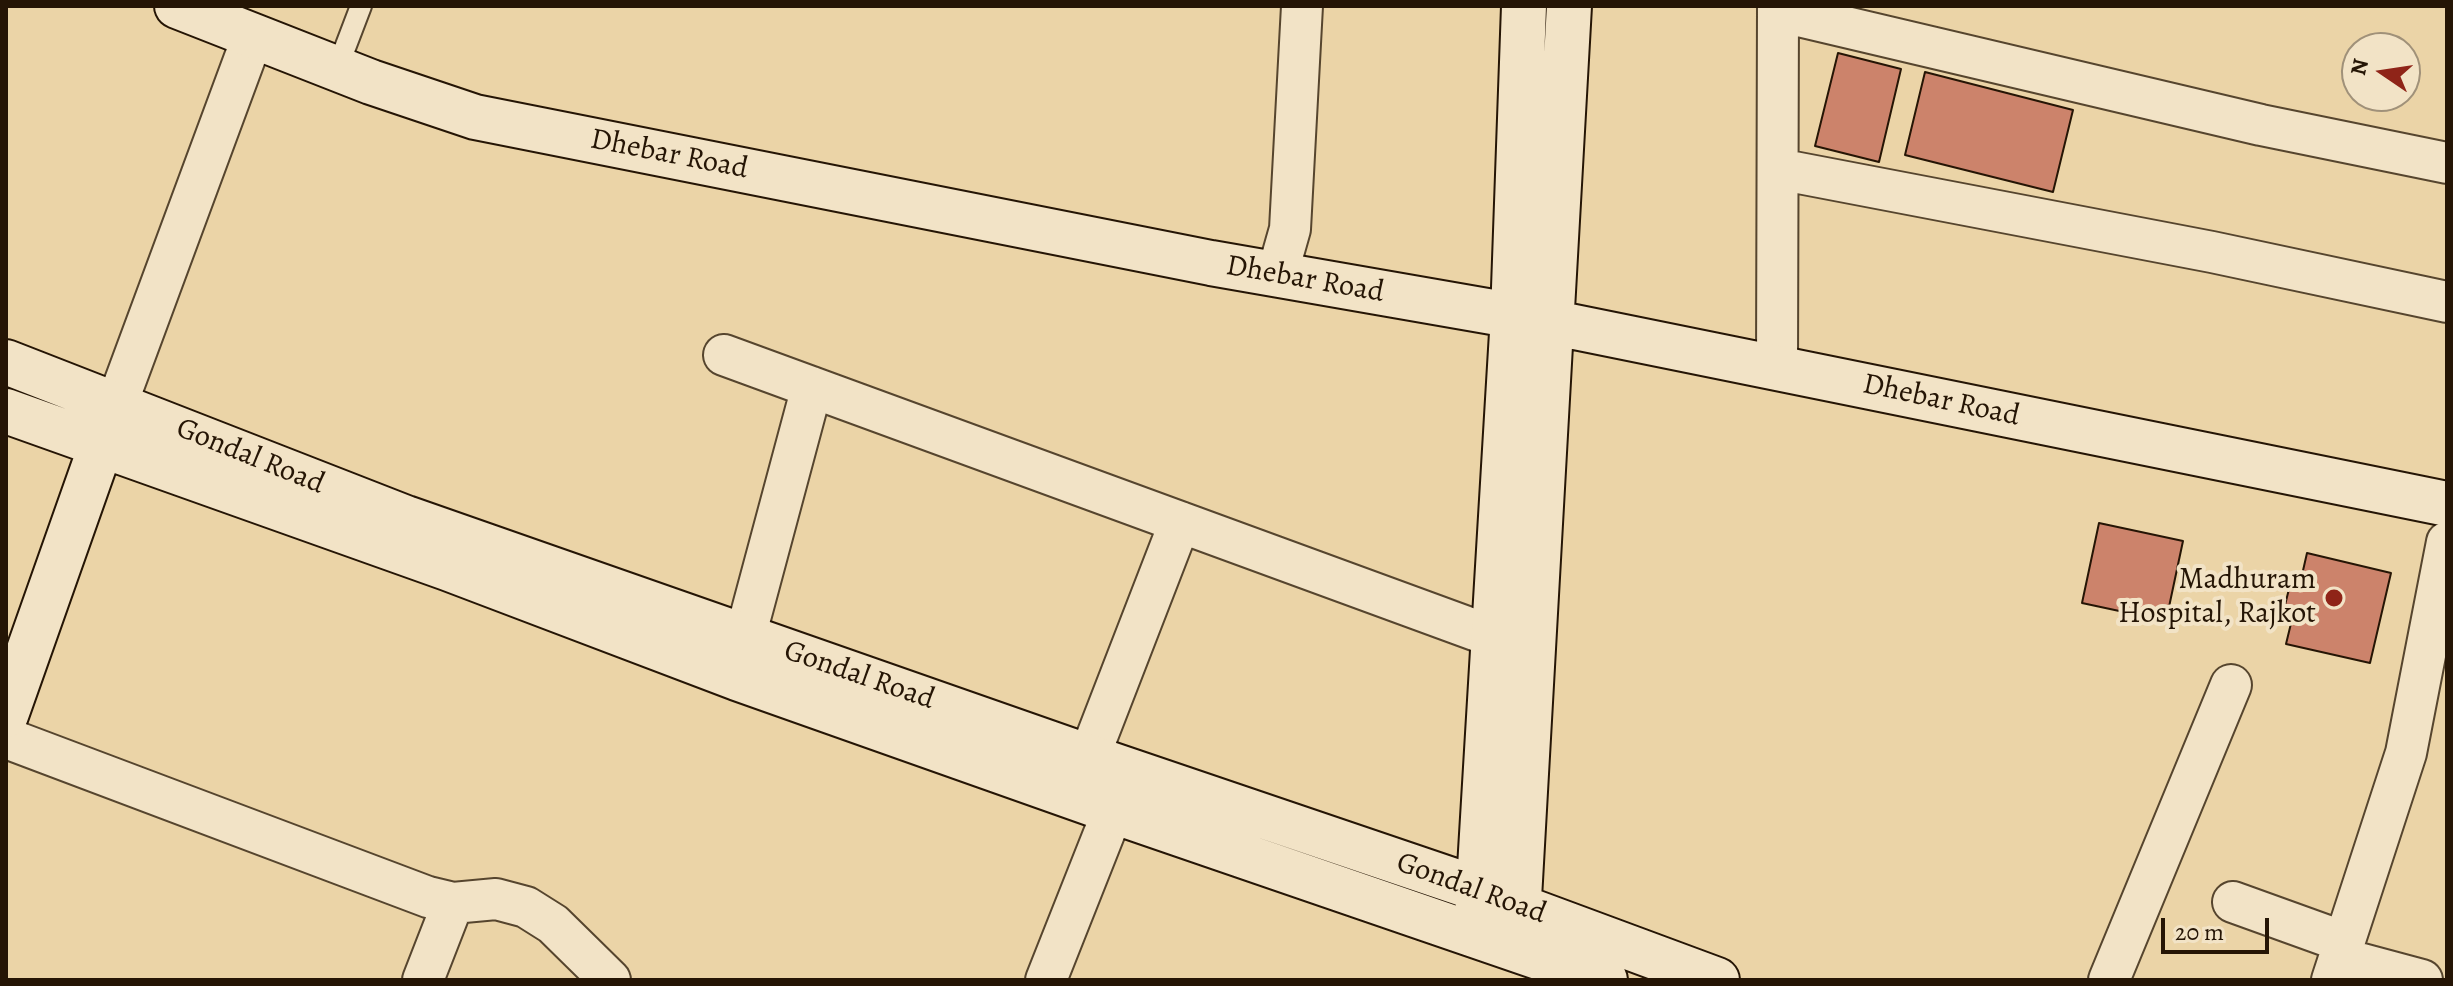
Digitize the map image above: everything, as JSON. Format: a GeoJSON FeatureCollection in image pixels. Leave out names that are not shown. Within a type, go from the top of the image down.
{"type":"FeatureCollection","features":[{"type":"Feature","properties":{"kind":"main road","name":"Dhebar Road"},"geometry":{"type":"LineString","coordinates":[[177,6],[337,69],[475,117],[1277,275],[1532,319],[2447,504]]}},
{"type":"Feature","properties":{"kind":"main road"},"geometry":{"type":"LineString","coordinates":[[1503,931],[1532,319],[1524,6]]}},
{"type":"Feature","properties":{"kind":"main road"},"geometry":{"type":"LineString","coordinates":[[1478,889],[1494,637],[1569,6]]}},
{"type":"Feature","properties":{"kind":"main road","name":"Gondal Road"},"geometry":{"type":"LineString","coordinates":[[6,362],[406,518],[1089,757],[1478,889],[1503,931],[1605,980]]}},
{"type":"Feature","properties":{"kind":"main road","name":"Gondal Road"},"geometry":{"type":"LineString","coordinates":[[6,411],[447,568],[737,678],[1113,811],[1503,931],[1717,980]]}},
{"type":"Feature","properties":{"kind":"main road"},"geometry":{"type":"LineString","coordinates":[[6,715],[101,446]]}},
{"type":"Feature","properties":{"kind":"street"},"geometry":{"type":"LineString","coordinates":[[1277,275],[1290,229],[1302,6]]}},
{"type":"Feature","properties":{"kind":"street"},"geometry":{"type":"LineString","coordinates":[[1777,368],[1778,8],[2261,125],[2447,163]]}},
{"type":"Feature","properties":{"kind":"street"},"geometry":{"type":"LineString","coordinates":[[101,446],[253,36]]}},
{"type":"Feature","properties":{"kind":"street"},"geometry":{"type":"LineString","coordinates":[[1778,169],[2212,252],[2447,302]]}},
{"type":"Feature","properties":{"kind":"street"},"geometry":{"type":"LineString","coordinates":[[724,355],[1494,637]]}},
{"type":"Feature","properties":{"kind":"street"},"geometry":{"type":"LineString","coordinates":[[745,637],[812,387]]}},
{"type":"Feature","properties":{"kind":"street"},"geometry":{"type":"LineString","coordinates":[[1089,757],[1180,522]]}},
{"type":"Feature","properties":{"kind":"street"},"geometry":{"type":"LineString","coordinates":[[2338,960],[2406,753],[2447,542]]}},
{"type":"Feature","properties":{"kind":"street"},"geometry":{"type":"LineString","coordinates":[[2109,980],[2231,685]]}},
{"type":"Feature","properties":{"kind":"street"},"geometry":{"type":"LineString","coordinates":[[6,738],[428,897],[453,903],[496,899],[526,907],[553,924],[594,973]]}},
{"type":"Feature","properties":{"kind":"street"},"geometry":{"type":"LineString","coordinates":[[1046,980],[1113,811],[1136,771]]}},
{"type":"Feature","properties":{"kind":"street"},"geometry":{"type":"LineString","coordinates":[[2233,902],[2338,960],[2422,980]]}},
{"type":"Feature","properties":{"kind":"street"},"geometry":{"type":"LineString","coordinates":[[423,980],[453,903]]}},
{"type":"Feature","properties":{"kind":"lane"},"geometry":{"type":"LineString","coordinates":[[337,69],[361,6]]}},
{"type":"Feature","properties":{"kind":"building"},"geometry":{"type":"Polygon","coordinates":[[[1838,53],[1901,69],[1879,162],[1815,146],[1838,53]]]}},
{"type":"Feature","properties":{"kind":"building"},"geometry":{"type":"Polygon","coordinates":[[[1925,72],[2073,110],[2053,192],[1905,155],[1925,72]]]}},
{"type":"Feature","properties":{"kind":"building"},"geometry":{"type":"Polygon","coordinates":[[[2099,523],[2183,541],[2166,621],[2082,603],[2099,523]]]}},
{"type":"Feature","properties":{"kind":"building"},"geometry":{"type":"Polygon","coordinates":[[[2307,553],[2391,573],[2370,663],[2286,644],[2295,607],[2285,605],[2293,573],[2302,575],[2307,553]]]}},
{"type":"Feature","properties":{"kind":"place","name":"Madhuram Hospital, Rajkot"},"geometry":{"type":"Point","coordinates":[2334,598]}}]}
